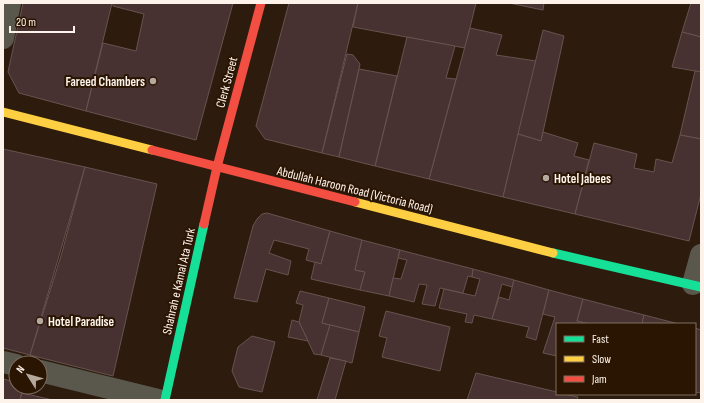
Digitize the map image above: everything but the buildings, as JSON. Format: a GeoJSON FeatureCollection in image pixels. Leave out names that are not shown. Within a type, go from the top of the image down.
{"type":"FeatureCollection","features":[{"type":"Feature","properties":{"kind":"main road","name":"Clerk Street"},"geometry":{"type":"LineString","coordinates":[[217,167],[261,3]]}},
{"type":"Feature","properties":{"kind":"main road","name":"Abdullah Haroon Road (Victoria Road)"},"geometry":{"type":"LineString","coordinates":[[3,112],[594,263],[697,286]]}},
{"type":"Feature","properties":{"kind":"main road","name":"Shahrah e Kamal Ata Turk"},"geometry":{"type":"LineString","coordinates":[[164,400],[217,167]]}},
{"type":"Feature","properties":{"kind":"street"},"geometry":{"type":"LineString","coordinates":[[3,38],[10,3]]}},
{"type":"Feature","properties":{"kind":"street"},"geometry":{"type":"LineString","coordinates":[[697,286],[701,255]]}},
{"type":"Feature","properties":{"kind":"street"},"geometry":{"type":"LineString","coordinates":[[48,373],[158,400]]}},
{"type":"Feature","properties":{"kind":"traffic: fast"},"geometry":{"type":"LineString","coordinates":[[165,400],[204,224]]}},
{"type":"Feature","properties":{"kind":"traffic: fast"},"geometry":{"type":"LineString","coordinates":[[553,253],[701,287]]}},
{"type":"Feature","properties":{"kind":"traffic: slow"},"geometry":{"type":"LineString","coordinates":[[3,112],[152,150]]}},
{"type":"Feature","properties":{"kind":"traffic: slow"},"geometry":{"type":"LineString","coordinates":[[355,202],[553,253]]}},
{"type":"Feature","properties":{"kind":"traffic: jam"},"geometry":{"type":"LineString","coordinates":[[204,224],[217,167],[261,3]]}},
{"type":"Feature","properties":{"kind":"traffic: jam"},"geometry":{"type":"LineString","coordinates":[[152,150],[355,202]]}},
{"type":"Feature","properties":{"kind":"place","name":"Fareed Chambers"},"geometry":{"type":"Point","coordinates":[153,81]}},
{"type":"Feature","properties":{"kind":"place","name":"Hotel Jabees"},"geometry":{"type":"Point","coordinates":[546,178]}},
{"type":"Feature","properties":{"kind":"place","name":"Hotel Paradise"},"geometry":{"type":"Point","coordinates":[40,321]}}]}
